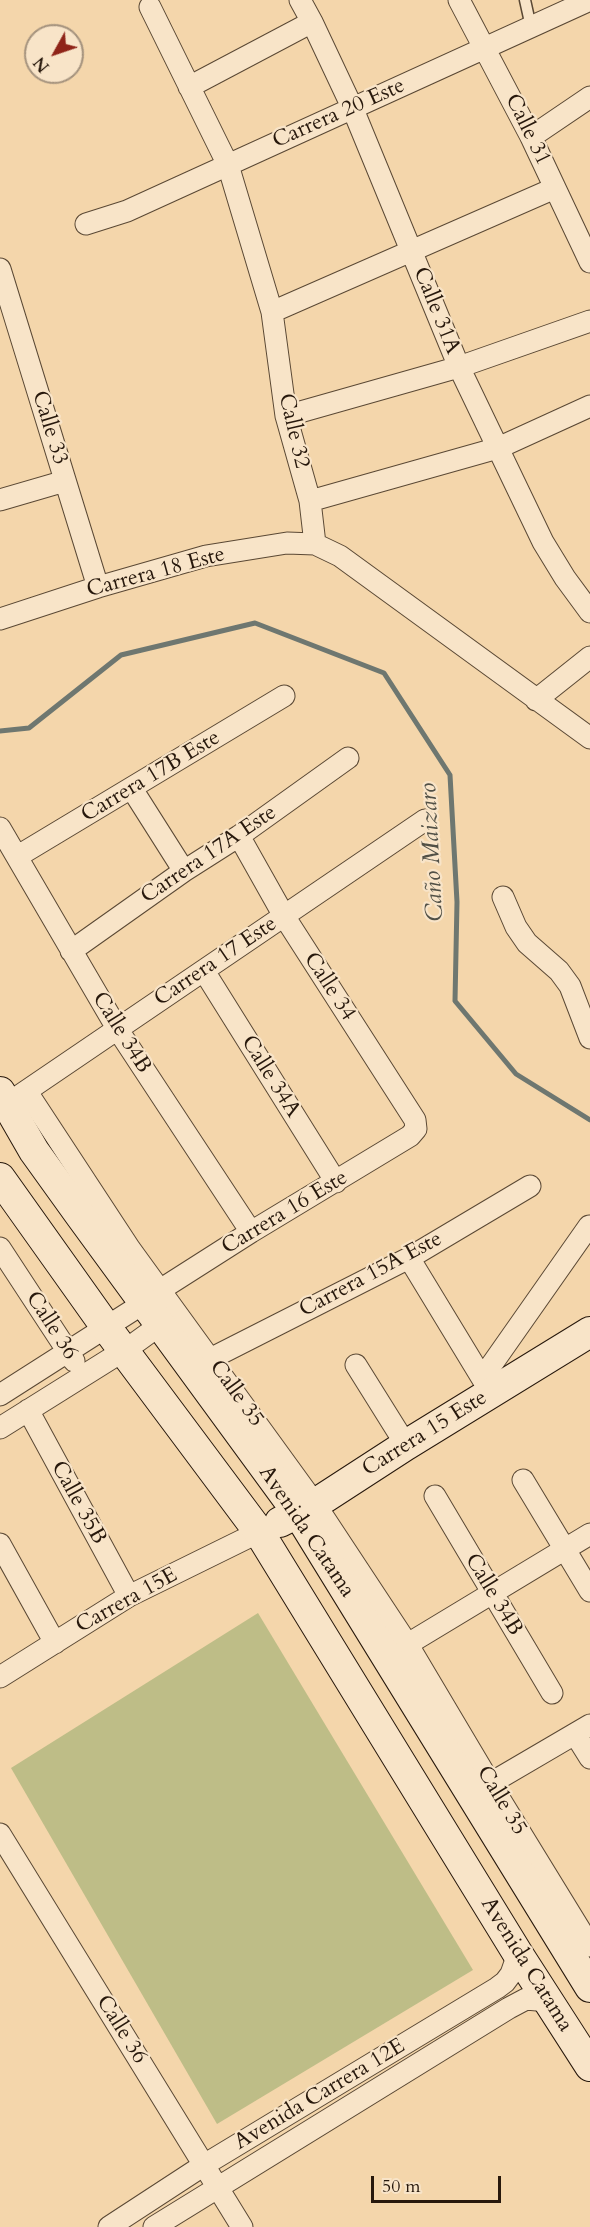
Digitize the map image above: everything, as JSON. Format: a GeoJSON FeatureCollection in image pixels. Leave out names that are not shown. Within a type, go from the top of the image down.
{"type":"FeatureCollection","features":[{"type":"Feature","properties":{"kind":"main road","name":"Avenida Catama"},"geometry":{"type":"LineString","coordinates":[[12,1096],[34,1150],[155,1306],[306,1509],[398,1650],[480,1789],[590,1986]]}},
{"type":"Feature","properties":{"kind":"main road","name":"Avenida Catama"},"geometry":{"type":"LineString","coordinates":[[0,1178],[114,1339],[259,1532],[518,1954],[590,2066]]}},
{"type":"Feature","properties":{"kind":"main road","name":"Carrera 15 Este"},"geometry":{"type":"LineString","coordinates":[[259,1532],[306,1509],[406,1445],[487,1385],[590,1332]]}},
{"type":"Feature","properties":{"kind":"street","name":"Calle 31A"},"geometry":{"type":"LineString","coordinates":[[300,0],[352,107],[459,367],[543,542],[565,578],[590,612]]}},
{"type":"Feature","properties":{"kind":"street","name":"Calle 31"},"geometry":{"type":"LineString","coordinates":[[459,0],[531,136],[555,188],[583,227],[590,262]]}},
{"type":"Feature","properties":{"kind":"street","name":"Carrera 20 Este"},"geometry":{"type":"LineString","coordinates":[[86,224],[127,211],[590,0]]}},
{"type":"Feature","properties":{"kind":"street","name":"Calle 32"},"geometry":{"type":"LineString","coordinates":[[150,7],[228,165],[272,312],[286,416],[309,501],[315,544]]}},
{"type":"Feature","properties":{"kind":"street"},"geometry":{"type":"LineString","coordinates":[[189,87],[312,22]]}},
{"type":"Feature","properties":{"kind":"street"},"geometry":{"type":"LineString","coordinates":[[531,136],[590,97]]}},
{"type":"Feature","properties":{"kind":"street"},"geometry":{"type":"LineString","coordinates":[[272,312],[411,249],[555,188]]}},
{"type":"Feature","properties":{"kind":"street","name":"Calle 33"},"geometry":{"type":"LineString","coordinates":[[0,268],[98,587]]}},
{"type":"Feature","properties":{"kind":"street"},"geometry":{"type":"LineString","coordinates":[[286,416],[459,367],[590,321]]}},
{"type":"Feature","properties":{"kind":"street"},"geometry":{"type":"LineString","coordinates":[[309,501],[498,448],[590,406]]}},
{"type":"Feature","properties":{"kind":"street"},"geometry":{"type":"LineString","coordinates":[[0,500],[65,481]]}},
{"type":"Feature","properties":{"kind":"street","name":"Carrera 18 Este"},"geometry":{"type":"LineString","coordinates":[[0,619],[206,555],[287,543],[315,544]]}},
{"type":"Feature","properties":{"kind":"street"},"geometry":{"type":"LineString","coordinates":[[315,544],[340,556],[590,738]]}},
{"type":"Feature","properties":{"kind":"street"},"geometry":{"type":"LineString","coordinates":[[536,700],[590,657]]}},
{"type":"Feature","properties":{"kind":"street","name":"Carrera 17B Este"},"geometry":{"type":"LineString","coordinates":[[18,856],[284,696]]}},
{"type":"Feature","properties":{"kind":"street","name":"Carrera 17A Este"},"geometry":{"type":"LineString","coordinates":[[70,951],[184,871],[239,836],[348,758]]}},
{"type":"Feature","properties":{"kind":"street"},"geometry":{"type":"LineString","coordinates":[[132,789],[184,871]]}},
{"type":"Feature","properties":{"kind":"street","name":"Carrera 17 Este"},"geometry":{"type":"LineString","coordinates":[[12,1096],[118,1030],[425,820]]}},
{"type":"Feature","properties":{"kind":"street","name":"Calle 34B"},"geometry":{"type":"LineString","coordinates":[[0,828],[118,1030],[251,1232]]}},
{"type":"Feature","properties":{"kind":"street","name":"Calle 34"},"geometry":{"type":"LineString","coordinates":[[239,836],[284,916],[415,1120],[416,1129],[410,1136]]}},
{"type":"Feature","properties":{"kind":"street"},"geometry":{"type":"LineString","coordinates":[[503,897],[516,927],[527,943],[559,971],[570,986],[590,1036]]}},
{"type":"Feature","properties":{"kind":"street","name":"Calle 34A"},"geometry":{"type":"LineString","coordinates":[[204,971],[336,1182]]}},
{"type":"Feature","properties":{"kind":"street","name":"Carrera 16 Este"},"geometry":{"type":"LineString","coordinates":[[0,1428],[83,1374],[114,1339],[251,1232],[410,1136]]}},
{"type":"Feature","properties":{"kind":"street","name":"Carrera 15A Este"},"geometry":{"type":"LineString","coordinates":[[210,1359],[409,1258],[530,1186]]}},
{"type":"Feature","properties":{"kind":"street"},"geometry":{"type":"LineString","coordinates":[[409,1258],[487,1385],[589,1226]]}},
{"type":"Feature","properties":{"kind":"street","name":"Calle 36"},"geometry":{"type":"LineString","coordinates":[[0,1248],[83,1374]]}},
{"type":"Feature","properties":{"kind":"street","name":"Carrera 16 Este"},"geometry":{"type":"LineString","coordinates":[[0,1395],[67,1351],[114,1339],[155,1306]]}},
{"type":"Feature","properties":{"kind":"street","name":"Calle 35"},"geometry":{"type":"LineString","coordinates":[[155,1306],[210,1359],[306,1509]]}},
{"type":"Feature","properties":{"kind":"street"},"geometry":{"type":"LineString","coordinates":[[356,1365],[406,1445]]}},
{"type":"Feature","properties":{"kind":"street","name":"Calle 35B"},"geometry":{"type":"LineString","coordinates":[[28,1410],[129,1596]]}},
{"type":"Feature","properties":{"kind":"street"},"geometry":{"type":"LineString","coordinates":[[523,1480],[590,1591]]}},
{"type":"Feature","properties":{"kind":"street","name":"Calle 34B"},"geometry":{"type":"LineString","coordinates":[[435,1496],[552,1693]]}},
{"type":"Feature","properties":{"kind":"street","name":"Carrera 15E"},"geometry":{"type":"LineString","coordinates":[[0,1677],[129,1596],[259,1532]]}},
{"type":"Feature","properties":{"kind":"street"},"geometry":{"type":"LineString","coordinates":[[398,1650],[590,1534]]}},
{"type":"Feature","properties":{"kind":"street"},"geometry":{"type":"LineString","coordinates":[[0,1544],[55,1643]]}},
{"type":"Feature","properties":{"kind":"street"},"geometry":{"type":"LineString","coordinates":[[480,1789],[582,1729],[590,1758]]}},
{"type":"Feature","properties":{"kind":"street","name":"Calle 35"},"geometry":{"type":"LineString","coordinates":[[480,1789],[590,1946]]}},
{"type":"Feature","properties":{"kind":"street","name":"Calle 36"},"geometry":{"type":"LineString","coordinates":[[0,1834],[242,2227]]}},
{"type":"Feature","properties":{"kind":"street","name":"Avenida Carrera 12E"},"geometry":{"type":"LineString","coordinates":[[109,2227],[204,2165],[505,1983],[518,1954]]}},
{"type":"Feature","properties":{"kind":"street","name":"Avenida Carrera 12E"},"geometry":{"type":"LineString","coordinates":[[152,2227],[509,2008],[526,1999],[548,2001]]}},
{"type":"Feature","properties":{"kind":"street"},"geometry":{"type":"LineString","coordinates":[[139,2209],[152,2227]]}},
{"type":"Feature","properties":{"kind":"lane"},"geometry":{"type":"LineString","coordinates":[[525,0],[531,27]]}},
{"type":"Feature","properties":{"kind":"shaded area"},"geometry":{"type":"Polygon","coordinates":[[[258,1613],[473,1970],[217,2124],[11,1768],[258,1613]]]}},
{"type":"Feature","properties":{"kind":"waterway","name":"Caño Maizaro"},"geometry":{"type":"LineString","coordinates":[[0,731],[29,728],[121,655],[255,623],[384,673],[450,775],[457,902],[455,1001],[516,1074],[590,1120]]}}]}
